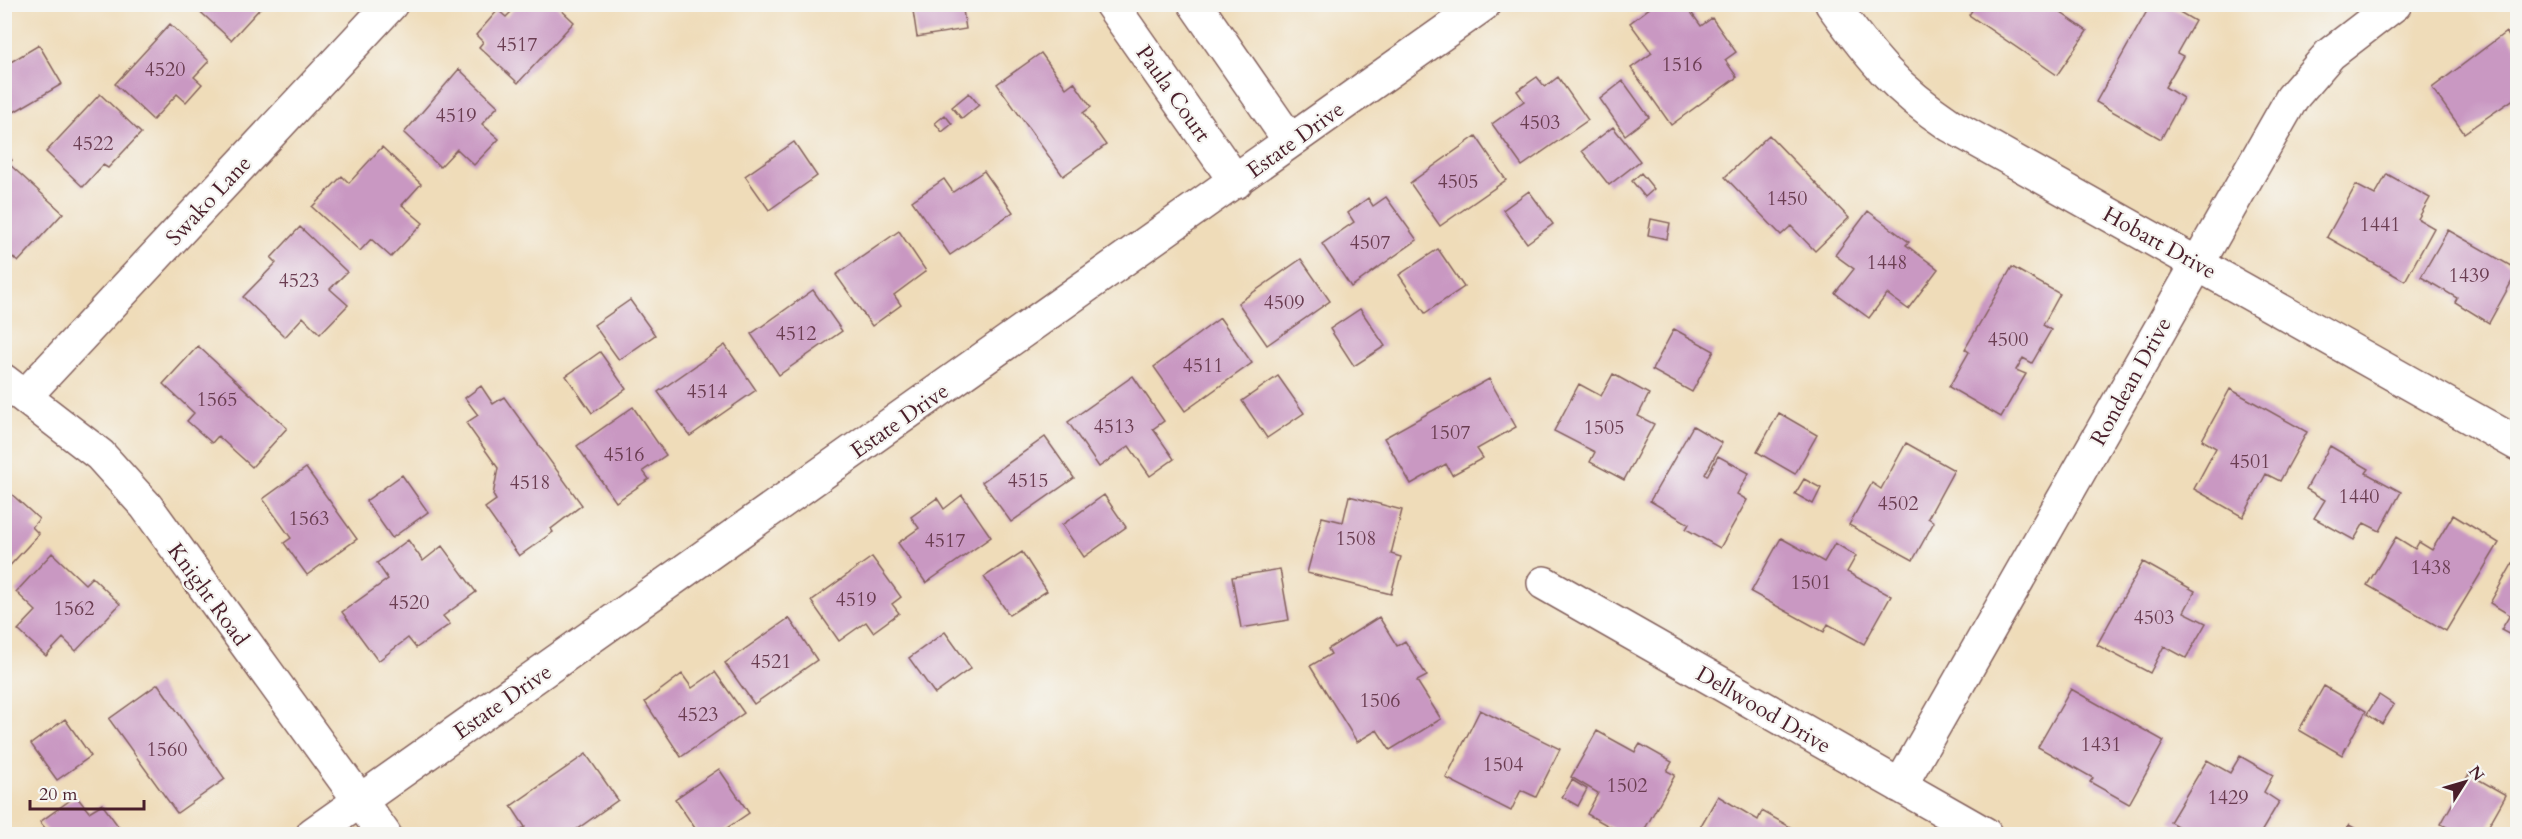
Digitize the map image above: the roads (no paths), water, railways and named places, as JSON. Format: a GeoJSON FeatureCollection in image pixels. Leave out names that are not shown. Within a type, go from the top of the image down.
{"type":"FeatureCollection","features":[{"type":"Feature","properties":{"kind":"street","name":"Swako Lane"},"geometry":{"type":"LineString","coordinates":[[15,388],[391,4]]}},
{"type":"Feature","properties":{"kind":"street","name":"Paula Court"},"geometry":{"type":"LineString","coordinates":[[1111,4],[1236,182]]}},
{"type":"Feature","properties":{"kind":"street"},"geometry":{"type":"LineString","coordinates":[[1195,4],[1290,141]]}},
{"type":"Feature","properties":{"kind":"street","name":"Estate Drive"},"geometry":{"type":"LineString","coordinates":[[313,834],[1236,182],[1290,141],[1484,4]]}},
{"type":"Feature","properties":{"kind":"street","name":"Hobart Drive"},"geometry":{"type":"LineString","coordinates":[[1832,4],[1888,77],[1917,102],[1950,125],[2517,444]]}},
{"type":"Feature","properties":{"kind":"street","name":"Rondean Drive"},"geometry":{"type":"LineString","coordinates":[[1900,786],[2292,98],[2330,54],[2395,4]]}},
{"type":"Feature","properties":{"kind":"street","name":"Knight Road"},"geometry":{"type":"LineString","coordinates":[[15,388],[100,455],[146,507],[384,834]]}},
{"type":"Feature","properties":{"kind":"street","name":"Dellwood Drive"},"geometry":{"type":"LineString","coordinates":[[1544,583],[1985,834]]}}]}
